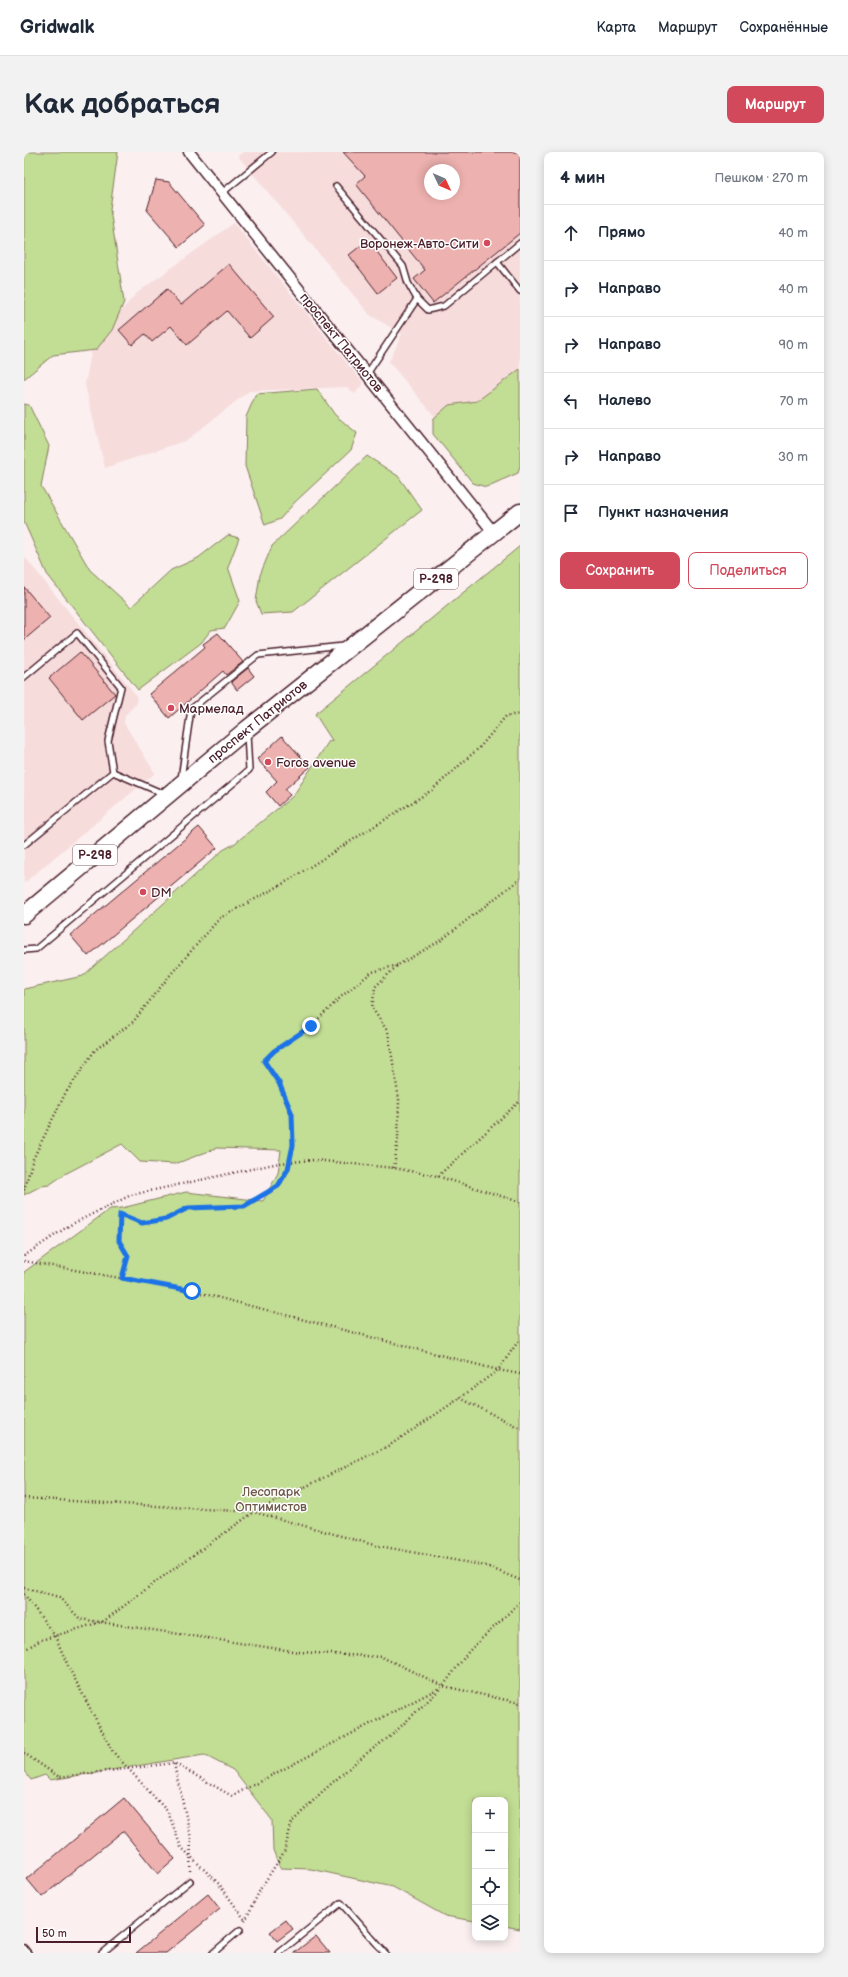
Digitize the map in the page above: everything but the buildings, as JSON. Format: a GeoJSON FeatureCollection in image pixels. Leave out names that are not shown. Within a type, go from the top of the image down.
{"type":"FeatureCollection","features":[{"type":"Feature","properties":{"kind":"highway","name":"проспект Патриотов"},"geometry":{"type":"LineString","coordinates":[[24,915],[247,729],[520,512]]}},
{"type":"Feature","properties":{"kind":"street","name":"проспект Патриотов"},"geometry":{"type":"LineString","coordinates":[[189,152],[494,533]]}},
{"type":"Feature","properties":{"kind":"lane"},"geometry":{"type":"LineString","coordinates":[[222,193],[272,152]]}},
{"type":"Feature","properties":{"kind":"lane"},"geometry":{"type":"LineString","coordinates":[[336,186],[403,266],[408,283],[417,299],[428,310],[444,306],[520,243]]}},
{"type":"Feature","properties":{"kind":"lane"},"geometry":{"type":"LineString","coordinates":[[497,262],[520,291]]}},
{"type":"Feature","properties":{"kind":"lane"},"geometry":{"type":"LineString","coordinates":[[367,374],[417,299]]}},
{"type":"Feature","properties":{"kind":"lane"},"geometry":{"type":"LineString","coordinates":[[24,677],[77,634],[121,687],[108,740],[113,772]]}},
{"type":"Feature","properties":{"kind":"lane"},"geometry":{"type":"LineString","coordinates":[[181,783],[191,709],[203,699],[258,655],[352,645]]}},
{"type":"Feature","properties":{"kind":"lane"},"geometry":{"type":"LineString","coordinates":[[24,950],[36,949],[249,770],[247,729]]}},
{"type":"Feature","properties":{"kind":"lane"},"geometry":{"type":"LineString","coordinates":[[113,772],[166,795]]}},
{"type":"Feature","properties":{"kind":"lane"},"geometry":{"type":"LineString","coordinates":[[24,845],[113,772]]}},
{"type":"Feature","properties":{"kind":"lane"},"geometry":{"type":"LineString","coordinates":[[102,1953],[190,1881]]}},
{"type":"Feature","properties":{"kind":"lane"},"geometry":{"type":"LineString","coordinates":[[280,1953],[341,1903],[385,1953]]}},
{"type":"Feature","properties":{"kind":"lane"},"geometry":{"type":"LineString","coordinates":[[213,1953],[240,1930]]}},
{"type":"Feature","properties":{"kind":"lane"},"geometry":{"type":"LineString","coordinates":[[24,1948],[28,1953]]}},
{"type":"Feature","properties":{"kind":"path"},"geometry":{"type":"LineString","coordinates":[[24,1190],[33,1159],[65,1094],[95,1050],[133,1022],[171,974],[220,918],[281,885],[432,790],[480,747],[506,716],[520,714]]}},
{"type":"Feature","properties":{"kind":"path"},"geometry":{"type":"LineString","coordinates":[[394,1168],[398,1138],[399,1100],[388,1032],[372,1008],[375,987],[398,965],[440,941],[520,879]]}},
{"type":"Feature","properties":{"kind":"path"},"geometry":{"type":"LineString","coordinates":[[122,1278],[128,1256],[119,1241],[120,1214],[142,1223],[166,1219],[188,1208],[244,1206],[278,1186],[288,1169],[290,1162],[293,1145],[292,1114],[279,1083],[264,1061],[274,1051],[311,1026],[342,996],[372,972],[398,965]]}},
{"type":"Feature","properties":{"kind":"path"},"geometry":{"type":"LineString","coordinates":[[438,1176],[520,1101]]}},
{"type":"Feature","properties":{"kind":"path"},"geometry":{"type":"LineString","coordinates":[[24,1256],[70,1225],[131,1195],[279,1163],[314,1160],[394,1168],[438,1176],[520,1202]]}},
{"type":"Feature","properties":{"kind":"path"},"geometry":{"type":"LineString","coordinates":[[24,1261],[192,1291],[498,1370],[520,1374]]}},
{"type":"Feature","properties":{"kind":"path"},"geometry":{"type":"LineString","coordinates":[[24,1650],[42,1640],[104,1622],[161,1578],[254,1512],[390,1445],[460,1398],[498,1370],[520,1339]]}},
{"type":"Feature","properties":{"kind":"path"},"geometry":{"type":"LineString","coordinates":[[460,1398],[520,1428]]}},
{"type":"Feature","properties":{"kind":"path"},"geometry":{"type":"LineString","coordinates":[[24,1498],[254,1512],[374,1545],[486,1566],[520,1580]]}},
{"type":"Feature","properties":{"kind":"path"},"geometry":{"type":"LineString","coordinates":[[24,1588],[59,1597],[80,1619],[299,1652],[382,1657],[443,1686],[520,1703]]}},
{"type":"Feature","properties":{"kind":"path"},"geometry":{"type":"LineString","coordinates":[[24,1594],[55,1636],[69,1668],[114,1752],[168,1812],[181,1847],[219,1884],[245,1920]]}},
{"type":"Feature","properties":{"kind":"path"},"geometry":{"type":"LineString","coordinates":[[240,1930],[261,1888],[284,1852],[292,1822],[323,1791],[363,1756],[392,1735],[443,1686],[469,1651],[520,1602]]}},
{"type":"Feature","properties":{"kind":"path"},"geometry":{"type":"LineString","coordinates":[[24,1753],[59,1777],[174,1763],[232,1796],[443,1686]]}},
{"type":"Feature","properties":{"kind":"path"},"geometry":{"type":"LineString","coordinates":[[174,1763],[191,1838],[190,1881]]}},
{"type":"Feature","properties":{"kind":"shaded area"},"geometry":{"type":"Polygon","coordinates":[[[243,152],[520,152],[520,392],[448,432],[389,362],[402,334],[370,315],[238,156],[243,152]]]}},
{"type":"Feature","properties":{"kind":"shaded area"},"geometry":{"type":"Polygon","coordinates":[[[234,223],[363,383],[355,394],[347,387],[249,391],[187,440],[105,468],[85,385],[93,342],[137,293],[234,223]]]}},
{"type":"Feature","properties":{"kind":"shaded area"},"geometry":{"type":"Polygon","coordinates":[[[24,556],[136,695],[137,703],[125,715],[124,723],[155,773],[24,883],[24,556]]]}},
{"type":"Feature","properties":{"kind":"green space"},"geometry":{"type":"Polygon","coordinates":[[[24,152],[118,152],[110,209],[124,302],[112,330],[96,350],[53,355],[24,379],[24,152]]]}},
{"type":"Feature","properties":{"kind":"green space"},"geometry":{"type":"Polygon","coordinates":[[[520,369],[520,466],[518,473],[486,487],[473,483],[433,434],[433,419],[449,405],[477,401],[520,369]]]}},
{"type":"Feature","properties":{"kind":"green space"},"geometry":{"type":"Polygon","coordinates":[[[317,389],[335,415],[357,433],[351,450],[295,502],[280,519],[265,525],[245,466],[246,417],[256,394],[317,389]]]}},
{"type":"Feature","properties":{"kind":"green space"},"geometry":{"type":"Polygon","coordinates":[[[24,404],[29,405],[49,446],[41,486],[90,570],[131,607],[171,570],[198,558],[228,535],[239,538],[228,567],[240,601],[225,628],[211,630],[201,643],[138,690],[47,574],[24,522],[24,404]]]}},
{"type":"Feature","properties":{"kind":"green space"},"geometry":{"type":"Polygon","coordinates":[[[367,456],[398,476],[422,510],[293,612],[261,614],[256,601],[260,575],[272,546],[367,456]]]}},
{"type":"Feature","properties":{"kind":"green space","name":"Лесопарк Оптимистов"},"geometry":{"type":"Polygon","coordinates":[[[520,546],[520,1929],[508,1927],[508,1797],[472,1797],[472,1920],[445,1916],[393,1887],[311,1869],[280,1868],[273,1850],[272,1820],[233,1770],[204,1755],[50,1780],[45,1775],[31,1780],[24,1771],[24,1272],[110,1209],[122,1208],[186,1192],[263,1201],[278,1173],[281,1150],[217,1148],[175,1164],[140,1162],[122,1144],[65,1174],[49,1185],[41,1186],[24,1195],[24,989],[83,976],[223,850],[234,844],[293,796],[329,741],[333,742],[315,714],[520,546]]]}},
{"type":"Feature","properties":{"kind":"place","name":"Воронеж-Авто-Сити"},"geometry":{"type":"Point","coordinates":[487,243]}},
{"type":"Feature","properties":{"kind":"place","name":"Мармелад"},"geometry":{"type":"Point","coordinates":[171,708]}},
{"type":"Feature","properties":{"kind":"place","name":"Foros avenue"},"geometry":{"type":"Point","coordinates":[268,762]}},
{"type":"Feature","properties":{"kind":"place","name":"DM"},"geometry":{"type":"Point","coordinates":[143,892]}},
{"type":"Feature","properties":{"kind":"route"},"geometry":{"type":"LineString","coordinates":[[192,1291],[122,1278],[128,1256],[119,1241],[120,1214],[142,1223],[166,1219],[188,1208],[244,1206],[278,1186],[288,1169],[293,1145],[292,1114],[279,1083],[264,1061],[274,1051],[311,1026]]}}]}
